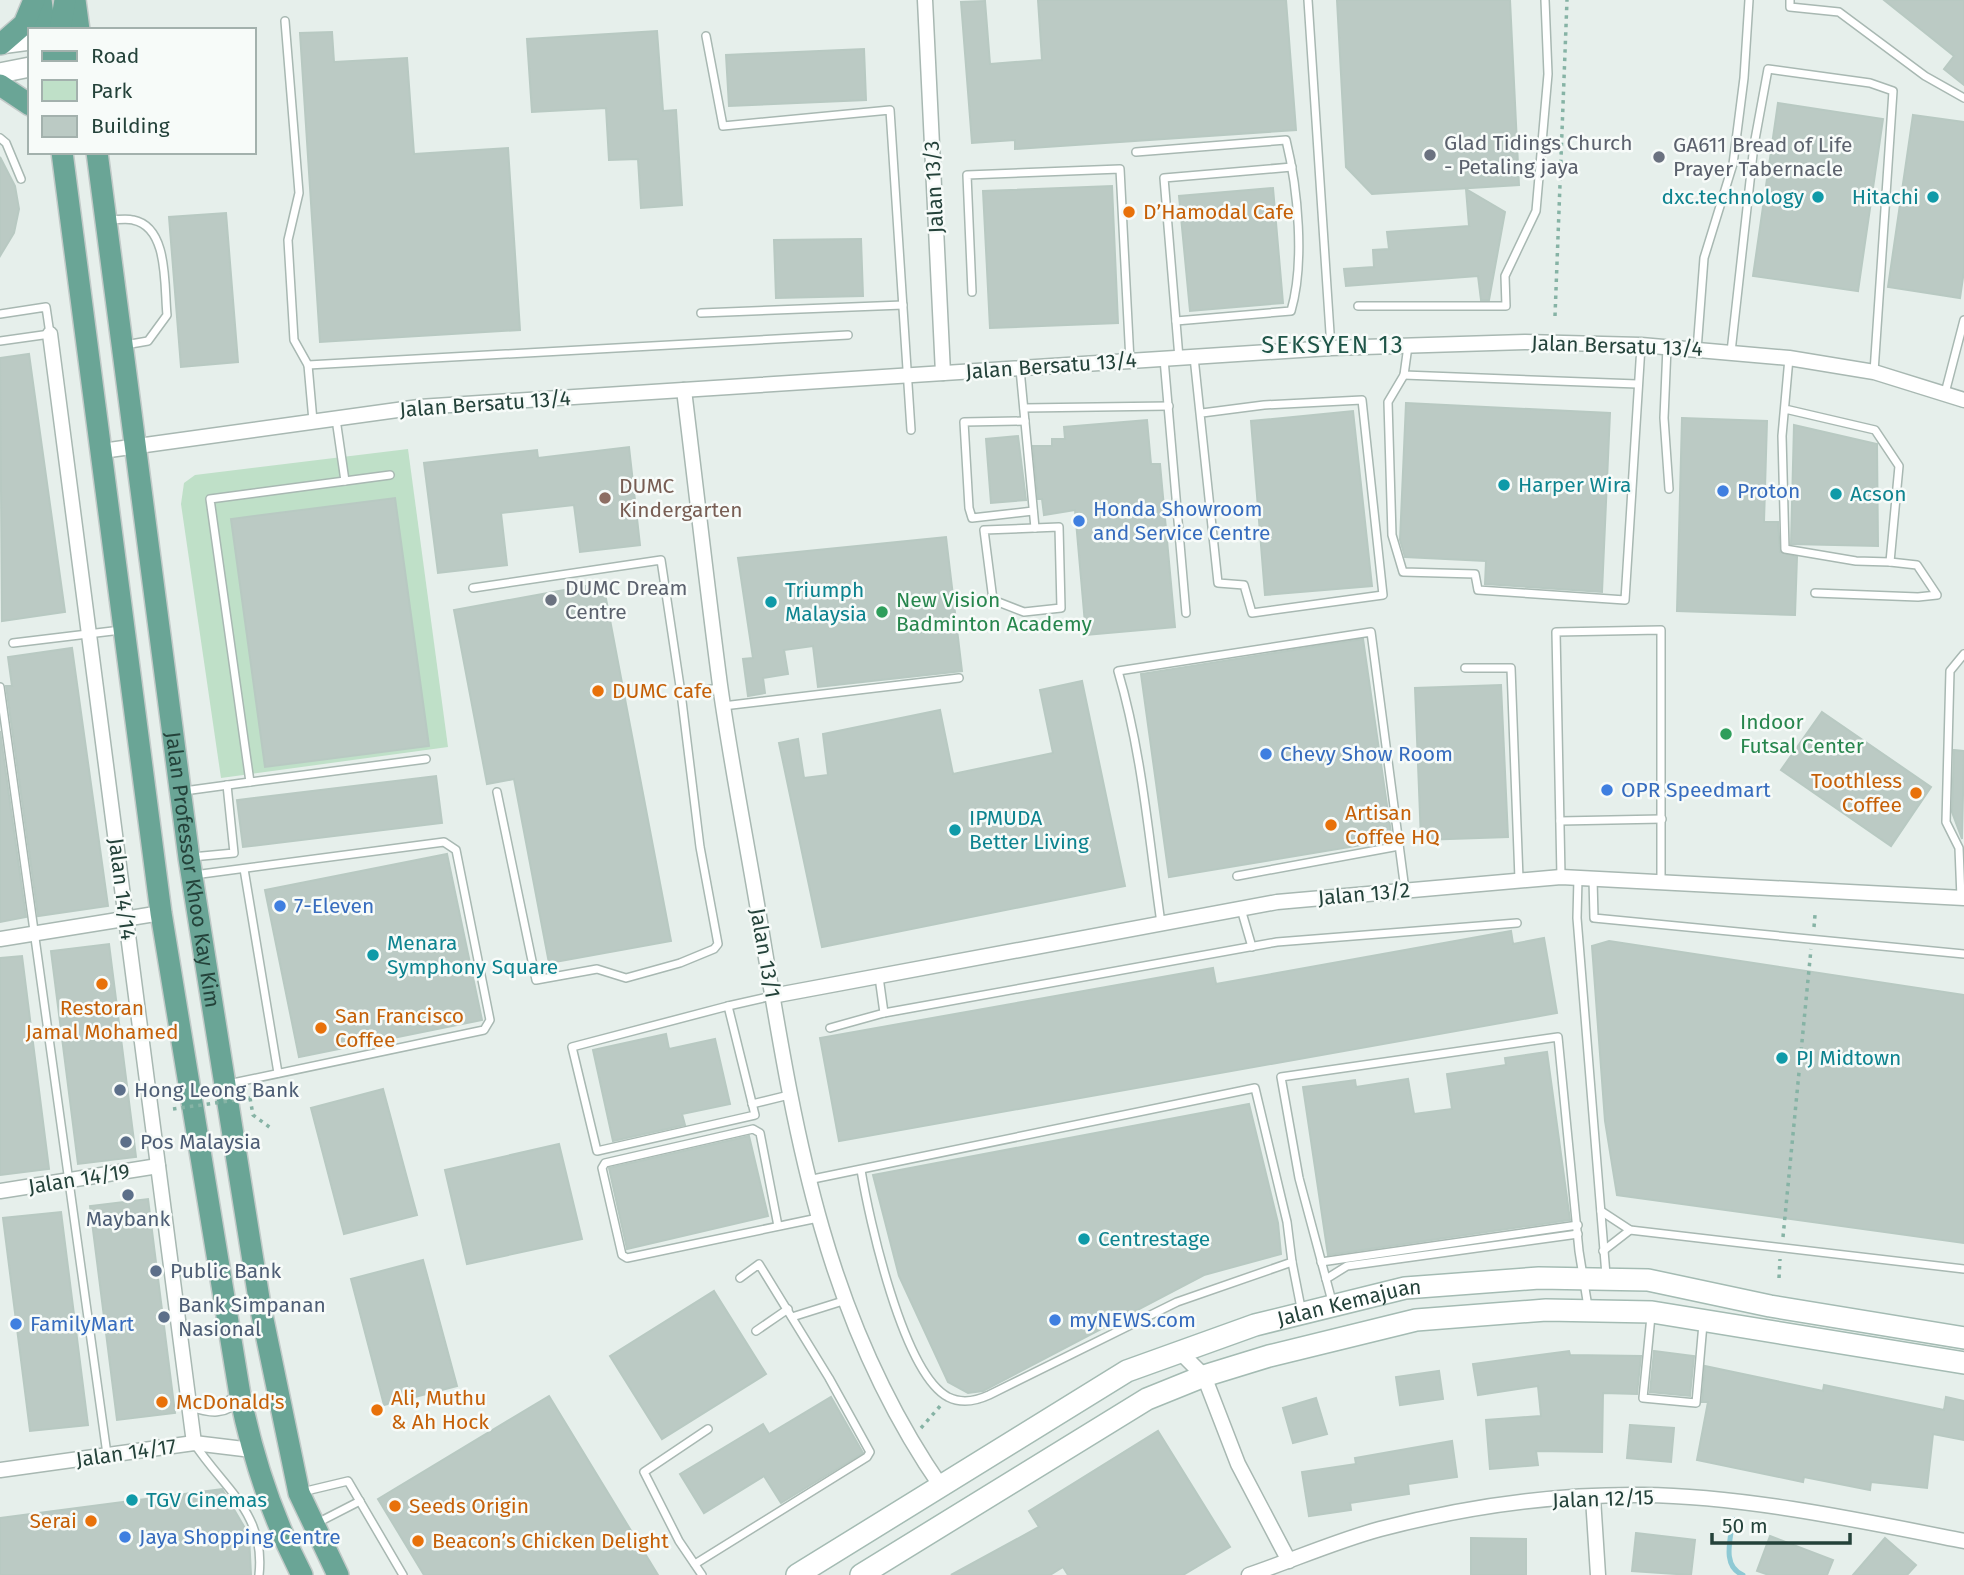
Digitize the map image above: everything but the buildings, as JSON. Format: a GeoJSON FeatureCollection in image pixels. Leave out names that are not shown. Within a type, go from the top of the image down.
{"type":"FeatureCollection","features":[{"type":"Feature","properties":{"kind":"main road"},"geometry":{"type":"LineString","coordinates":[[0,44],[24,23],[34,0]]}},
{"type":"Feature","properties":{"kind":"main road"},"geometry":{"type":"LineString","coordinates":[[41,0],[45,28]]}},
{"type":"Feature","properties":{"kind":"main road"},"geometry":{"type":"LineString","coordinates":[[60,28],[65,0]]}},
{"type":"Feature","properties":{"kind":"main road"},"geometry":{"type":"LineString","coordinates":[[75,0],[79,28]]}},
{"type":"Feature","properties":{"kind":"main road"},"geometry":{"type":"LineString","coordinates":[[0,85],[28,104]]}},
{"type":"Feature","properties":{"kind":"main road","name":"Jalan Professor Khoo Kay Kim"},"geometry":{"type":"LineString","coordinates":[[62,154],[162,913],[240,1395],[251,1451],[271,1509],[302,1575]]}},
{"type":"Feature","properties":{"kind":"main road","name":"Jalan Professor Khoo Kay Kim"},"geometry":{"type":"LineString","coordinates":[[97,154],[190,867],[260,1305],[299,1493],[338,1575]]}},
{"type":"Feature","properties":{"kind":"main road","name":"Jalan Kemajuan"},"geometry":{"type":"LineString","coordinates":[[797,1575],[942,1488],[1127,1371],[1255,1325],[1405,1288],[1539,1279],[1648,1280],[1770,1306],[1964,1338]]}},
{"type":"Feature","properties":{"kind":"main road","name":"Jalan Kemajuan"},"geometry":{"type":"LineString","coordinates":[[861,1575],[1147,1399],[1204,1376],[1269,1356],[1416,1320],[1546,1310],[1652,1312],[1964,1363]]}},
{"type":"Feature","properties":{"kind":"street","name":"Jalan 13/3"},"geometry":{"type":"LineString","coordinates":[[925,0],[943,373]]}},
{"type":"Feature","properties":{"kind":"street"},"geometry":{"type":"LineString","coordinates":[[0,44],[28,40]]}},
{"type":"Feature","properties":{"kind":"street"},"geometry":{"type":"LineString","coordinates":[[0,73],[28,67]]}},
{"type":"Feature","properties":{"kind":"street","name":"Jalan 14/14"},"geometry":{"type":"LineString","coordinates":[[50,334],[194,1443]]}},
{"type":"Feature","properties":{"kind":"street","name":"Jalan Bersatu 13/4"},"geometry":{"type":"LineString","coordinates":[[102,451],[419,407],[1331,348],[1525,342],[1668,346],[1789,358],[1874,372],[1964,400]]}},
{"type":"Feature","properties":{"kind":"street","name":"Jalan 13/1"},"geometry":{"type":"LineString","coordinates":[[684,390],[720,687],[789,1095],[808,1181],[843,1301],[892,1408],[942,1488]]}},
{"type":"Feature","properties":{"kind":"street","name":"Jalan 13/2"},"geometry":{"type":"LineString","coordinates":[[772,996],[1277,902],[1519,879],[1561,877],[1962,898]]}},
{"type":"Feature","properties":{"kind":"street"},"geometry":{"type":"LineString","coordinates":[[0,939],[162,913]]}},
{"type":"Feature","properties":{"kind":"street","name":"Jalan 14/19"},"geometry":{"type":"LineString","coordinates":[[0,1191],[158,1166]]}},
{"type":"Feature","properties":{"kind":"street"},"geometry":{"type":"LineString","coordinates":[[1179,1351],[1204,1376],[1238,1464],[1289,1561]]}},
{"type":"Feature","properties":{"kind":"street"},"geometry":{"type":"LineString","coordinates":[[189,1403],[219,1410],[230,1406],[240,1395]]}},
{"type":"Feature","properties":{"kind":"street","name":"Jalan 14/17"},"geometry":{"type":"LineString","coordinates":[[0,1470],[194,1443],[251,1451]]}},
{"type":"Feature","properties":{"kind":"street","name":"Jalan 12/15"},"geometry":{"type":"LineString","coordinates":[[1250,1575],[1378,1530],[1452,1513],[1537,1501],[1643,1495],[1752,1505],[1964,1541]]}},
{"type":"Feature","properties":{"kind":"street"},"geometry":{"type":"LineString","coordinates":[[1593,1499],[1598,1575]]}},
{"type":"Feature","properties":{"kind":"lane"},"geometry":{"type":"LineString","coordinates":[[1308,0],[1331,348]]}},
{"type":"Feature","properties":{"kind":"lane"},"geometry":{"type":"LineString","coordinates":[[1358,306],[1506,306],[1505,276],[1536,211],[1548,74],[1545,0]]}},
{"type":"Feature","properties":{"kind":"lane"},"geometry":{"type":"LineString","coordinates":[[1698,350],[1704,258],[1733,164],[1744,78],[1749,0]]}},
{"type":"Feature","properties":{"kind":"lane"},"geometry":{"type":"LineString","coordinates":[[1790,0],[1790,7],[1839,12],[1925,76],[1964,98]]}},
{"type":"Feature","properties":{"kind":"lane"},"geometry":{"type":"LineString","coordinates":[[285,21],[299,193],[288,240],[294,340],[308,365],[313,422]]}},
{"type":"Feature","properties":{"kind":"lane"},"geometry":{"type":"LineString","coordinates":[[706,36],[723,126],[890,110],[912,430]]}},
{"type":"Feature","properties":{"kind":"lane"},"geometry":{"type":"LineString","coordinates":[[1731,352],[1754,145],[1768,69],[1870,83],[1893,91],[1874,372]]}},
{"type":"Feature","properties":{"kind":"lane"},"geometry":{"type":"LineString","coordinates":[[0,138],[6,143],[21,179]]}},
{"type":"Feature","properties":{"kind":"lane"},"geometry":{"type":"LineString","coordinates":[[1136,152],[1286,140],[1292,167],[1299,284],[1291,312],[1176,321]]}},
{"type":"Feature","properties":{"kind":"lane"},"geometry":{"type":"LineString","coordinates":[[1202,413],[1264,405],[1362,400],[1383,595],[1252,613],[1244,585],[1218,583],[1202,413],[1176,321],[1164,178],[1292,167]]}},
{"type":"Feature","properties":{"kind":"lane"},"geometry":{"type":"LineString","coordinates":[[972,292],[967,175],[1120,169],[1130,361]]}},
{"type":"Feature","properties":{"kind":"lane"},"geometry":{"type":"LineString","coordinates":[[106,221],[132,219],[152,231],[159,244],[167,314],[148,341],[121,346]]}},
{"type":"Feature","properties":{"kind":"lane"},"geometry":{"type":"LineString","coordinates":[[701,313],[903,305]]}},
{"type":"Feature","properties":{"kind":"lane"},"geometry":{"type":"LineString","coordinates":[[0,314],[46,307],[50,334],[0,341]]}},
{"type":"Feature","properties":{"kind":"lane"},"geometry":{"type":"LineString","coordinates":[[1945,393],[1964,320]]}},
{"type":"Feature","properties":{"kind":"lane"},"geometry":{"type":"LineString","coordinates":[[308,365],[848,335]]}},
{"type":"Feature","properties":{"kind":"lane"},"geometry":{"type":"LineString","coordinates":[[1408,346],[1404,375],[1388,402],[1392,536],[1403,572],[1475,573],[1478,590],[1625,600],[1641,345]]}},
{"type":"Feature","properties":{"kind":"lane"},"geometry":{"type":"LineString","coordinates":[[1668,346],[1664,418],[1670,489]]}},
{"type":"Feature","properties":{"kind":"lane"},"geometry":{"type":"LineString","coordinates":[[1789,358],[1785,409],[1785,549],[1857,561],[1917,565],[1937,595],[1919,597],[1815,593]]}},
{"type":"Feature","properties":{"kind":"lane"},"geometry":{"type":"LineString","coordinates":[[1164,359],[1186,613]]}},
{"type":"Feature","properties":{"kind":"lane"},"geometry":{"type":"LineString","coordinates":[[1020,368],[1035,528]]}},
{"type":"Feature","properties":{"kind":"lane"},"geometry":{"type":"LineString","coordinates":[[1404,375],[1637,384]]}},
{"type":"Feature","properties":{"kind":"lane"},"geometry":{"type":"LineString","coordinates":[[1024,408],[1169,405]]}},
{"type":"Feature","properties":{"kind":"lane"},"geometry":{"type":"LineString","coordinates":[[1785,409],[1875,430],[1899,466],[1891,562]]}},
{"type":"Feature","properties":{"kind":"lane"},"geometry":{"type":"LineString","coordinates":[[336,418],[345,481]]}},
{"type":"Feature","properties":{"kind":"lane"},"geometry":{"type":"LineString","coordinates":[[1025,421],[964,422],[969,508],[972,518],[1033,511]]}},
{"type":"Feature","properties":{"kind":"lane"},"geometry":{"type":"LineString","coordinates":[[250,782],[210,499],[390,475]]}},
{"type":"Feature","properties":{"kind":"lane"},"geometry":{"type":"LineString","coordinates":[[1059,527],[1061,608],[1024,612],[993,600],[984,530],[1035,528],[1059,527]]}},
{"type":"Feature","properties":{"kind":"lane"},"geometry":{"type":"LineString","coordinates":[[473,587],[661,560],[700,847],[718,944],[714,949],[680,963],[626,978],[597,969],[536,981],[497,792]]}},
{"type":"Feature","properties":{"kind":"lane"},"geometry":{"type":"LineString","coordinates":[[13,643],[125,630]]}},
{"type":"Feature","properties":{"kind":"lane"},"geometry":{"type":"LineString","coordinates":[[1561,877],[1556,632],[1661,630],[1661,883]]}},
{"type":"Feature","properties":{"kind":"lane"},"geometry":{"type":"LineString","coordinates":[[1161,923],[1128,708],[1118,671],[1371,632],[1405,890]]}},
{"type":"Feature","properties":{"kind":"lane"},"geometry":{"type":"LineString","coordinates":[[1962,898],[1961,848],[1946,822],[1950,671],[1964,654]]}},
{"type":"Feature","properties":{"kind":"lane"},"geometry":{"type":"LineString","coordinates":[[1465,668],[1511,668],[1519,879]]}},
{"type":"Feature","properties":{"kind":"lane"},"geometry":{"type":"LineString","coordinates":[[723,706],[959,678]]}},
{"type":"Feature","properties":{"kind":"lane"},"geometry":{"type":"LineString","coordinates":[[0,687],[107,1455]]}},
{"type":"Feature","properties":{"kind":"lane"},"geometry":{"type":"LineString","coordinates":[[681,693],[720,687]]}},
{"type":"Feature","properties":{"kind":"lane"},"geometry":{"type":"LineString","coordinates":[[180,791],[426,758]]}},
{"type":"Feature","properties":{"kind":"lane"},"geometry":{"type":"LineString","coordinates":[[190,867],[234,853],[227,785]]}},
{"type":"Feature","properties":{"kind":"lane"},"geometry":{"type":"LineString","coordinates":[[1560,821],[1662,819]]}},
{"type":"Feature","properties":{"kind":"lane"},"geometry":{"type":"LineString","coordinates":[[190,867],[244,869],[444,842],[452,845],[457,850],[491,1020],[484,1030],[224,1085]]}},
{"type":"Feature","properties":{"kind":"lane"},"geometry":{"type":"LineString","coordinates":[[1237,876],[1399,846]]}},
{"type":"Feature","properties":{"kind":"lane"},"geometry":{"type":"LineString","coordinates":[[244,869],[278,1073]]}},
{"type":"Feature","properties":{"kind":"lane"},"geometry":{"type":"LineString","coordinates":[[1586,879],[1594,918],[1964,954]]}},
{"type":"Feature","properties":{"kind":"lane"},"geometry":{"type":"LineString","coordinates":[[1586,879],[1577,918],[1604,1251],[1589,1311]]}},
{"type":"Feature","properties":{"kind":"lane"},"geometry":{"type":"LineString","coordinates":[[1240,908],[1252,947]]}},
{"type":"Feature","properties":{"kind":"lane"},"geometry":{"type":"LineString","coordinates":[[830,1028],[884,1013],[1252,947],[1368,933],[1517,923]]}},
{"type":"Feature","properties":{"kind":"lane"},"geometry":{"type":"LineString","coordinates":[[878,976],[884,1013]]}},
{"type":"Feature","properties":{"kind":"lane"},"geometry":{"type":"LineString","coordinates":[[728,1006],[755,1115],[597,1151],[572,1047],[728,1006],[772,996]]}},
{"type":"Feature","properties":{"kind":"lane"},"geometry":{"type":"LineString","coordinates":[[1333,1306],[1299,1178],[1281,1076],[1558,1037],[1578,1230],[1596,1279]]}},
{"type":"Feature","properties":{"kind":"lane"},"geometry":{"type":"LineString","coordinates":[[808,1181],[1255,1088],[1287,1222],[1302,1313]]}},
{"type":"Feature","properties":{"kind":"lane"},"geometry":{"type":"LineString","coordinates":[[752,1104],[789,1095]]}},
{"type":"Feature","properties":{"kind":"lane"},"geometry":{"type":"LineString","coordinates":[[778,1226],[760,1133],[752,1129],[605,1163],[602,1168],[622,1255],[627,1258],[818,1218]]}},
{"type":"Feature","properties":{"kind":"lane"},"geometry":{"type":"LineString","coordinates":[[860,1170],[868,1216],[895,1308],[918,1360],[930,1379],[947,1397],[966,1402],[977,1401],[1177,1302],[1292,1262]]}},
{"type":"Feature","properties":{"kind":"lane"},"geometry":{"type":"LineString","coordinates":[[1601,1211],[1630,1230],[1964,1269]]}},
{"type":"Feature","properties":{"kind":"lane"},"geometry":{"type":"LineString","coordinates":[[1321,1262],[1578,1230]]}},
{"type":"Feature","properties":{"kind":"lane"},"geometry":{"type":"LineString","coordinates":[[1326,1279],[1348,1266],[1578,1230]]}},
{"type":"Feature","properties":{"kind":"lane"},"geometry":{"type":"LineString","coordinates":[[1604,1251],[1630,1230]]}},
{"type":"Feature","properties":{"kind":"lane"},"geometry":{"type":"LineString","coordinates":[[695,1564],[867,1457],[870,1452],[760,1264],[740,1278]]}},
{"type":"Feature","properties":{"kind":"lane"},"geometry":{"type":"LineString","coordinates":[[792,1317],[843,1301]]}},
{"type":"Feature","properties":{"kind":"lane"},"geometry":{"type":"LineString","coordinates":[[756,1331],[788,1309]]}},
{"type":"Feature","properties":{"kind":"lane"},"geometry":{"type":"LineString","coordinates":[[1652,1312],[1643,1398],[1696,1403],[1703,1320]]}},
{"type":"Feature","properties":{"kind":"lane"},"geometry":{"type":"LineString","coordinates":[[702,1575],[678,1541],[644,1472],[708,1429]]}},
{"type":"Feature","properties":{"kind":"lane"},"geometry":{"type":"LineString","coordinates":[[194,1443],[210,1468],[232,1489],[252,1524],[258,1547],[259,1575]]}},
{"type":"Feature","properties":{"kind":"lane"},"geometry":{"type":"LineString","coordinates":[[299,1493],[348,1481],[403,1575]]}},
{"type":"Feature","properties":{"kind":"lane"},"geometry":{"type":"LineString","coordinates":[[314,1524],[360,1501]]}},
{"type":"Feature","properties":{"kind":"path"},"geometry":{"type":"LineString","coordinates":[[1555,316],[1567,0]]}},
{"type":"Feature","properties":{"kind":"path"},"geometry":{"type":"LineString","coordinates":[[1779,1278],[1815,915]]}},
{"type":"Feature","properties":{"kind":"path"},"geometry":{"type":"LineString","coordinates":[[173,1109],[250,1098],[253,1115],[272,1129]]}},
{"type":"Feature","properties":{"kind":"path"},"geometry":{"type":"LineString","coordinates":[[920,1430],[947,1397]]}},
{"type":"Feature","properties":{"kind":"green space"},"geometry":{"type":"Polygon","coordinates":[[[408,449],[448,747],[221,778],[181,504],[184,483],[195,475],[408,449]]]}},
{"type":"Feature","properties":{"kind":"waterway"},"geometry":{"type":"LineString","coordinates":[[1733,1519],[1729,1543],[1730,1558],[1736,1571],[1743,1575]]}},
{"type":"Feature","properties":{"kind":"place","name":"Glad Tidings Church - Petaling jaya"},"geometry":{"type":"Point","coordinates":[1430,155]}},
{"type":"Feature","properties":{"kind":"place","name":"GA611 Bread of Life Prayer Tabernacle"},"geometry":{"type":"Point","coordinates":[1659,157]}},
{"type":"Feature","properties":{"kind":"place","name":"dxc.technology"},"geometry":{"type":"Point","coordinates":[1818,197]}},
{"type":"Feature","properties":{"kind":"place","name":"Hitachi"},"geometry":{"type":"Point","coordinates":[1933,197]}},
{"type":"Feature","properties":{"kind":"place","name":"D’Hamodal Cafe"},"geometry":{"type":"Point","coordinates":[1129,212]}},
{"type":"Feature","properties":{"kind":"place","name":"Harper Wira"},"geometry":{"type":"Point","coordinates":[1504,485]}},
{"type":"Feature","properties":{"kind":"place","name":"Proton"},"geometry":{"type":"Point","coordinates":[1723,491]}},
{"type":"Feature","properties":{"kind":"place","name":"Acson"},"geometry":{"type":"Point","coordinates":[1836,494]}},
{"type":"Feature","properties":{"kind":"place","name":"DUMC Kindergarten"},"geometry":{"type":"Point","coordinates":[605,498]}},
{"type":"Feature","properties":{"kind":"place","name":"Honda Showroom and Service Centre"},"geometry":{"type":"Point","coordinates":[1079,521]}},
{"type":"Feature","properties":{"kind":"place","name":"DUMC Dream Centre"},"geometry":{"type":"Point","coordinates":[551,600]}},
{"type":"Feature","properties":{"kind":"place","name":"Triumph Malaysia"},"geometry":{"type":"Point","coordinates":[771,602]}},
{"type":"Feature","properties":{"kind":"place","name":"New Vision Badminton Academy"},"geometry":{"type":"Point","coordinates":[882,612]}},
{"type":"Feature","properties":{"kind":"place","name":"DUMC cafe"},"geometry":{"type":"Point","coordinates":[598,691]}},
{"type":"Feature","properties":{"kind":"place","name":"Indoor Futsal Center"},"geometry":{"type":"Point","coordinates":[1726,734]}},
{"type":"Feature","properties":{"kind":"place","name":"Chevy Show Room"},"geometry":{"type":"Point","coordinates":[1266,754]}},
{"type":"Feature","properties":{"kind":"place","name":"OPR Speedmart"},"geometry":{"type":"Point","coordinates":[1607,790]}},
{"type":"Feature","properties":{"kind":"place","name":"Toothless Coffee"},"geometry":{"type":"Point","coordinates":[1916,793]}},
{"type":"Feature","properties":{"kind":"place","name":"Artisan Coffee HQ"},"geometry":{"type":"Point","coordinates":[1331,825]}},
{"type":"Feature","properties":{"kind":"place","name":"IPMUDA Better Living"},"geometry":{"type":"Point","coordinates":[955,830]}},
{"type":"Feature","properties":{"kind":"place","name":"7-Eleven"},"geometry":{"type":"Point","coordinates":[280,906]}},
{"type":"Feature","properties":{"kind":"place","name":"Menara Symphony Square"},"geometry":{"type":"Point","coordinates":[373,955]}},
{"type":"Feature","properties":{"kind":"place","name":"Restoran Jamal Mohamed"},"geometry":{"type":"Point","coordinates":[102,984]}},
{"type":"Feature","properties":{"kind":"place","name":"San Francisco Coffee"},"geometry":{"type":"Point","coordinates":[321,1028]}},
{"type":"Feature","properties":{"kind":"place","name":"PJ Midtown"},"geometry":{"type":"Point","coordinates":[1782,1058]}},
{"type":"Feature","properties":{"kind":"place","name":"Hong Leong Bank"},"geometry":{"type":"Point","coordinates":[120,1090]}},
{"type":"Feature","properties":{"kind":"place","name":"Pos Malaysia"},"geometry":{"type":"Point","coordinates":[126,1142]}},
{"type":"Feature","properties":{"kind":"place","name":"Maybank"},"geometry":{"type":"Point","coordinates":[128,1195]}},
{"type":"Feature","properties":{"kind":"place","name":"Centrestage"},"geometry":{"type":"Point","coordinates":[1084,1239]}},
{"type":"Feature","properties":{"kind":"place","name":"Public Bank"},"geometry":{"type":"Point","coordinates":[156,1271]}},
{"type":"Feature","properties":{"kind":"place","name":"Bank Simpanan Nasional"},"geometry":{"type":"Point","coordinates":[164,1317]}},
{"type":"Feature","properties":{"kind":"place","name":"myNEWS.com"},"geometry":{"type":"Point","coordinates":[1055,1320]}},
{"type":"Feature","properties":{"kind":"place","name":"FamilyMart"},"geometry":{"type":"Point","coordinates":[16,1324]}},
{"type":"Feature","properties":{"kind":"place","name":"McDonald's"},"geometry":{"type":"Point","coordinates":[162,1402]}},
{"type":"Feature","properties":{"kind":"place","name":"Ali, Muthu & Ah Hock"},"geometry":{"type":"Point","coordinates":[377,1410]}},
{"type":"Feature","properties":{"kind":"place","name":"TGV Cinemas"},"geometry":{"type":"Point","coordinates":[132,1500]}},
{"type":"Feature","properties":{"kind":"place","name":"Seeds Origin"},"geometry":{"type":"Point","coordinates":[395,1506]}},
{"type":"Feature","properties":{"kind":"place","name":"Serai"},"geometry":{"type":"Point","coordinates":[91,1521]}},
{"type":"Feature","properties":{"kind":"place","name":"Jaya Shopping Centre"},"geometry":{"type":"Point","coordinates":[125,1537]}},
{"type":"Feature","properties":{"kind":"place","name":"Beacon’s Chicken Delight"},"geometry":{"type":"Point","coordinates":[418,1541]}},
{"type":"Feature","properties":{"kind":"district","name":"SEKSYEN 13"},"geometry":{"type":"Point","coordinates":[1333,345]}}]}
